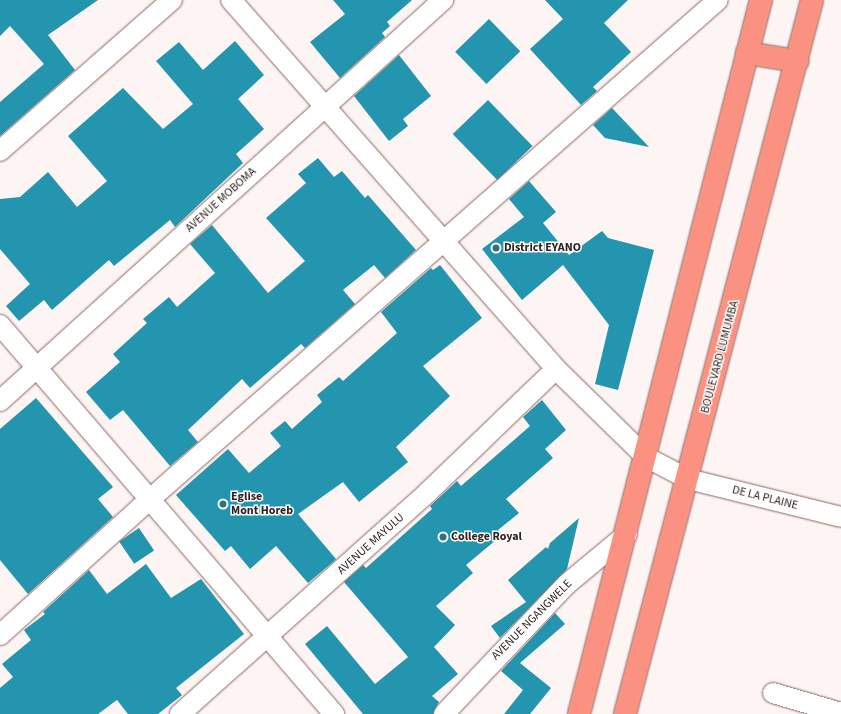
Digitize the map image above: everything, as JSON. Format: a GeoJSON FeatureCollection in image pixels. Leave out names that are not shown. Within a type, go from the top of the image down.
{"type":"FeatureCollection","features":[{"type":"Feature","properties":{"kind":"highway"},"geometry":{"type":"LineString","coordinates":[[579,714],[627,534],[761,0]]}},
{"type":"Feature","properties":{"kind":"highway","name":"BOULEVARD LUMUMBA"},"geometry":{"type":"LineString","coordinates":[[625,714],[688,479],[812,0]]}},
{"type":"Feature","properties":{"kind":"highway"},"geometry":{"type":"LineString","coordinates":[[747,53],[797,61]]}},
{"type":"Feature","properties":{"kind":"street"},"geometry":{"type":"LineString","coordinates":[[0,151],[172,0]]}},
{"type":"Feature","properties":{"kind":"street","name":"DE LA PLAINE"},"geometry":{"type":"LineString","coordinates":[[231,0],[442,242],[556,369],[646,457],[688,479],[841,518]]}},
{"type":"Feature","properties":{"kind":"street","name":"AVENUE MOBOMA"},"geometry":{"type":"LineString","coordinates":[[0,401],[443,0]]}},
{"type":"Feature","properties":{"kind":"street"},"geometry":{"type":"LineString","coordinates":[[0,635],[149,500],[718,0]]}},
{"type":"Feature","properties":{"kind":"street"},"geometry":{"type":"LineString","coordinates":[[0,325],[149,500],[269,636],[334,714]]}},
{"type":"Feature","properties":{"kind":"street","name":"AVENUE MAYULU"},"geometry":{"type":"LineString","coordinates":[[180,714],[269,636],[427,493],[556,369]]}},
{"type":"Feature","properties":{"kind":"street","name":"AVENUE NGANGWELE"},"geometry":{"type":"LineString","coordinates":[[444,714],[567,584],[627,534]]}},
{"type":"Feature","properties":{"kind":"street"},"geometry":{"type":"LineString","coordinates":[[773,693],[841,713]]}},
{"type":"Feature","properties":{"kind":"building"},"geometry":{"type":"Polygon","coordinates":[[[0,0],[98,0],[48,35],[75,70],[0,136],[0,102],[44,64],[10,26],[0,36],[0,0]]]}},
{"type":"Feature","properties":{"kind":"building"},"geometry":{"type":"Polygon","coordinates":[[[333,0],[412,0],[387,22],[390,26],[382,33],[385,37],[340,78],[310,42],[345,14],[333,0]]]}},
{"type":"Feature","properties":{"kind":"building"},"geometry":{"type":"Polygon","coordinates":[[[545,0],[628,0],[604,23],[631,52],[593,87],[597,91],[581,105],[530,49],[563,19],[545,0]]]}},
{"type":"Feature","properties":{"kind":"building"},"geometry":{"type":"Polygon","coordinates":[[[489,19],[520,51],[486,84],[455,52],[489,19]]]}},
{"type":"Feature","properties":{"kind":"building"},"geometry":{"type":"Polygon","coordinates":[[[235,41],[264,75],[238,99],[264,129],[236,154],[243,163],[175,227],[170,220],[114,266],[109,260],[52,310],[44,300],[19,321],[6,306],[30,284],[0,249],[0,199],[20,197],[48,172],[77,207],[107,181],[68,136],[123,88],[163,129],[193,104],[156,61],[179,42],[203,70],[235,41]]]}},
{"type":"Feature","properties":{"kind":"building"},"geometry":{"type":"Polygon","coordinates":[[[399,55],[431,96],[403,119],[408,126],[389,141],[354,96],[399,55]]]}},
{"type":"Feature","properties":{"kind":"building"},"geometry":{"type":"Polygon","coordinates":[[[488,100],[532,146],[497,180],[453,134],[488,100]]]}},
{"type":"Feature","properties":{"kind":"building"},"geometry":{"type":"Polygon","coordinates":[[[612,108],[649,147],[605,138],[593,125],[612,108]]]}},
{"type":"Feature","properties":{"kind":"building"},"geometry":{"type":"Polygon","coordinates":[[[318,158],[334,177],[342,171],[365,198],[368,195],[416,250],[385,278],[374,265],[343,290],[355,304],[305,348],[301,344],[250,388],[242,379],[188,430],[198,442],[170,466],[123,410],[110,420],[86,392],[120,362],[113,354],[147,323],[143,319],[169,297],[177,307],[215,273],[190,244],[212,225],[268,293],[305,261],[266,218],[306,183],[298,174],[318,158]]]}},
{"type":"Feature","properties":{"kind":"building"},"geometry":{"type":"Polygon","coordinates":[[[529,181],[556,212],[543,223],[569,255],[602,231],[608,238],[654,250],[618,390],[595,384],[609,325],[563,265],[522,300],[482,249],[524,217],[509,199],[529,181]]]}},
{"type":"Feature","properties":{"kind":"building"},"geometry":{"type":"Polygon","coordinates":[[[440,265],[482,318],[423,366],[450,396],[396,447],[408,462],[359,502],[343,482],[298,514],[336,559],[333,562],[308,583],[276,546],[250,569],[231,546],[225,551],[176,495],[228,449],[249,473],[281,446],[270,433],[285,421],[292,429],[322,402],[317,395],[339,377],[343,381],[397,333],[381,312],[431,268],[433,270],[440,265]]]}},
{"type":"Feature","properties":{"kind":"building"},"geometry":{"type":"Polygon","coordinates":[[[36,398],[113,487],[98,499],[113,517],[28,594],[0,560],[0,429],[36,398]]]}},
{"type":"Feature","properties":{"kind":"building"},"geometry":{"type":"Polygon","coordinates":[[[542,400],[566,430],[545,449],[553,458],[506,499],[519,513],[498,530],[502,535],[466,565],[473,573],[436,606],[455,625],[434,647],[458,674],[432,696],[439,702],[433,714],[363,714],[305,644],[327,626],[375,684],[408,657],[344,582],[363,565],[366,568],[432,509],[430,506],[457,481],[461,486],[530,426],[523,417],[542,400]]]}},
{"type":"Feature","properties":{"kind":"building"},"geometry":{"type":"Polygon","coordinates":[[[579,518],[567,569],[500,638],[491,626],[526,602],[508,580],[546,547],[548,549],[550,543],[579,518]]]}},
{"type":"Feature","properties":{"kind":"building"},"geometry":{"type":"Polygon","coordinates":[[[139,528],[154,550],[134,564],[119,541],[139,528]]]}},
{"type":"Feature","properties":{"kind":"building"},"geometry":{"type":"Polygon","coordinates":[[[146,564],[171,598],[201,579],[244,634],[176,688],[182,695],[158,714],[128,714],[117,700],[98,714],[0,714],[0,688],[13,677],[2,664],[31,640],[24,630],[45,614],[43,612],[89,570],[107,594],[146,564]]]}},
{"type":"Feature","properties":{"kind":"building"},"geometry":{"type":"Polygon","coordinates":[[[555,613],[565,624],[520,663],[551,688],[530,714],[504,714],[523,690],[501,671],[555,613]]]}},
{"type":"Feature","properties":{"kind":"place","name":"District EYANO"},"geometry":{"type":"Point","coordinates":[496,248]}},
{"type":"Feature","properties":{"kind":"place","name":"Eglise Mont Horeb"},"geometry":{"type":"Point","coordinates":[223,504]}},
{"type":"Feature","properties":{"kind":"place","name":"College Royal"},"geometry":{"type":"Point","coordinates":[443,537]}}]}
